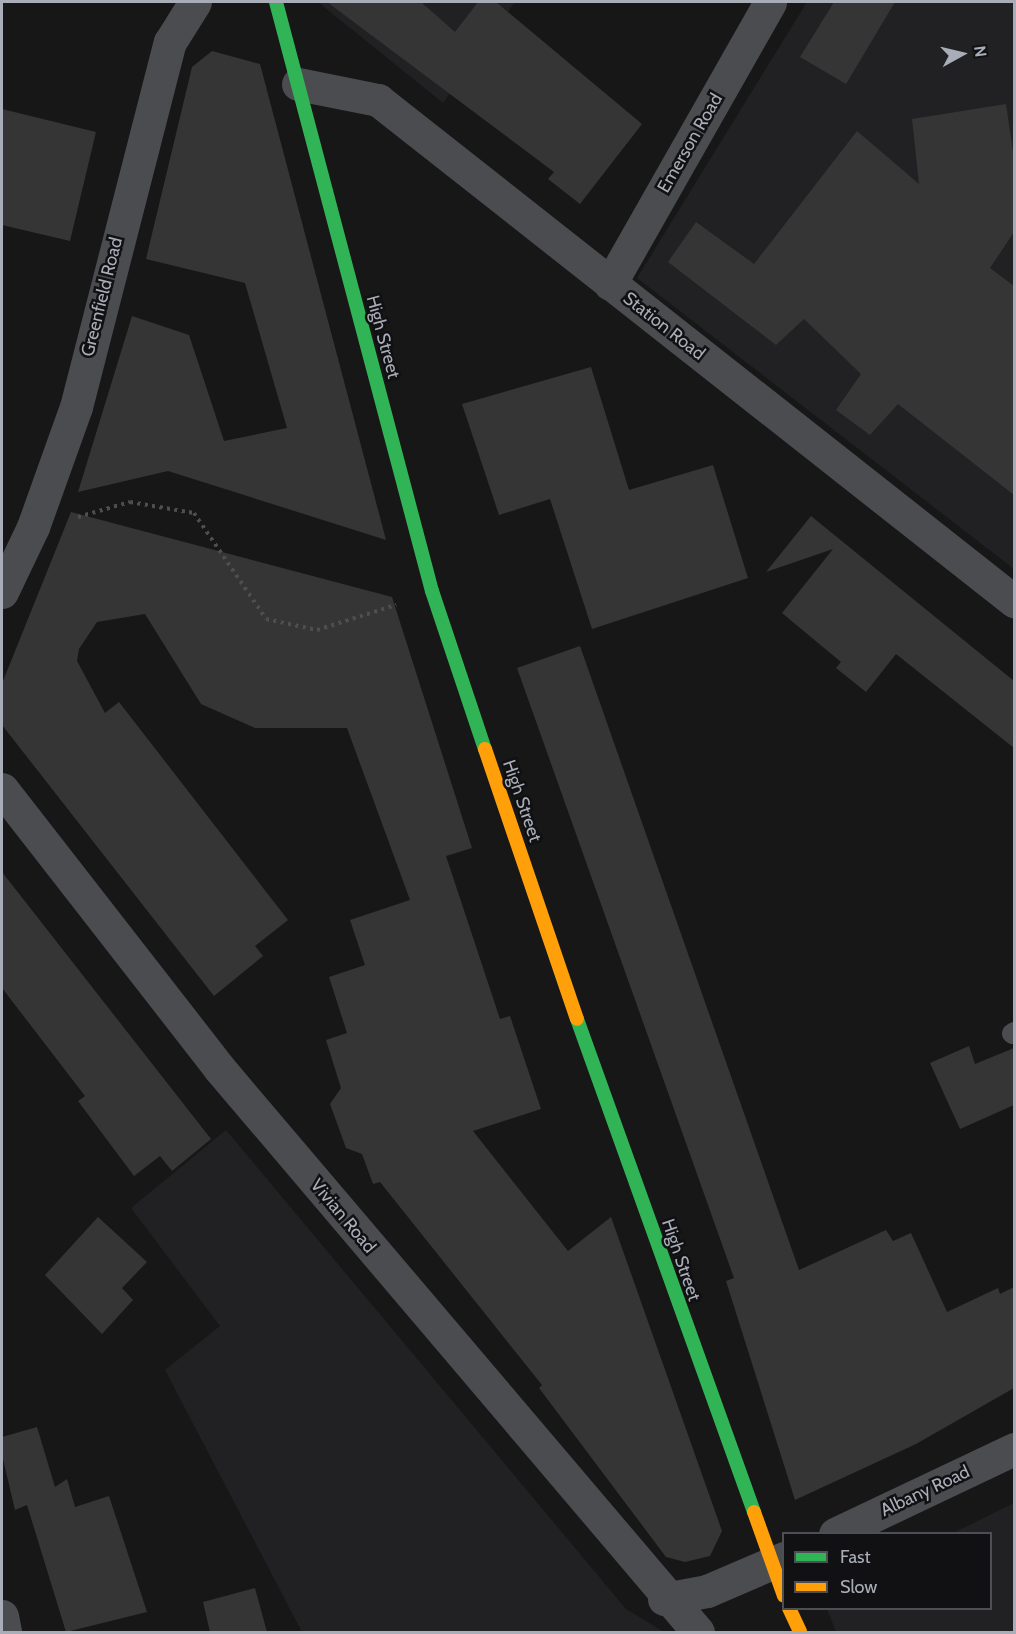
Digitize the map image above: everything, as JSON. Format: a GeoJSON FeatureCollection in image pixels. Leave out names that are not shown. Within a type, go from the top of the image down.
{"type":"FeatureCollection","features":[{"type":"Feature","properties":{"kind":"main road","name":"High Street"},"geometry":{"type":"LineString","coordinates":[[276,2],[432,591],[776,1561],[782,1591]]}},
{"type":"Feature","properties":{"kind":"main road"},"geometry":{"type":"LineString","coordinates":[[790,1610],[800,1632]]}},
{"type":"Feature","properties":{"kind":"street","name":"Greenfield Road"},"geometry":{"type":"LineString","coordinates":[[2,592],[33,527],[76,407],[170,42],[195,2]]}},
{"type":"Feature","properties":{"kind":"street","name":"Emerson Road"},"geometry":{"type":"LineString","coordinates":[[610,284],[770,2]]}},
{"type":"Feature","properties":{"kind":"street","name":"Station Road"},"geometry":{"type":"LineString","coordinates":[[298,84],[378,100],[1014,601]]}},
{"type":"Feature","properties":{"kind":"street","name":"Vivian Road"},"geometry":{"type":"LineString","coordinates":[[2,789],[219,1068],[664,1599],[698,1632]]}},
{"type":"Feature","properties":{"kind":"street","name":"Albany Road"},"geometry":{"type":"LineString","coordinates":[[837,1532],[1014,1449]]}},
{"type":"Feature","properties":{"kind":"street"},"geometry":{"type":"LineString","coordinates":[[664,1599],[707,1591],[776,1561]]}},
{"type":"Feature","properties":{"kind":"street"},"geometry":{"type":"LineString","coordinates":[[2,1616],[5,1632]]}},
{"type":"Feature","properties":{"kind":"path"},"geometry":{"type":"LineString","coordinates":[[33,527],[130,502],[195,513],[266,619],[317,630],[432,591]]}},
{"type":"Feature","properties":{"kind":"shaded area"},"geometry":{"type":"Polygon","coordinates":[[[318,2],[515,2],[443,103],[318,2]]]}},
{"type":"Feature","properties":{"kind":"shaded area"},"geometry":{"type":"Polygon","coordinates":[[[807,2],[1014,2],[1014,569],[637,278],[807,2]]]}},
{"type":"Feature","properties":{"kind":"shaded area"},"geometry":{"type":"Polygon","coordinates":[[[226,1130],[626,1609],[664,1632],[302,1632],[165,1370],[220,1326],[131,1208],[226,1130]]]}},
{"type":"Feature","properties":{"kind":"shaded area"},"geometry":{"type":"Polygon","coordinates":[[[1014,1503],[1014,1632],[836,1632],[827,1610],[992,1610],[992,1532],[955,1532],[1014,1503]]]}},
{"type":"Feature","properties":{"kind":"building"},"geometry":{"type":"Polygon","coordinates":[[[327,2],[421,2],[455,32],[478,2],[496,2],[642,124],[580,204],[548,179],[554,172],[327,2]]]}},
{"type":"Feature","properties":{"kind":"building"},"geometry":{"type":"Polygon","coordinates":[[[834,2],[895,2],[846,84],[800,57],[834,2]]]}},
{"type":"Feature","properties":{"kind":"building"},"geometry":{"type":"Polygon","coordinates":[[[212,51],[260,64],[386,540],[168,471],[78,492],[132,316],[189,335],[224,441],[287,428],[245,283],[146,259],[192,67],[212,51]]]}},
{"type":"Feature","properties":{"kind":"building"},"geometry":{"type":"Polygon","coordinates":[[[1006,104],[1014,158],[1014,232],[990,268],[1014,286],[1014,495],[898,404],[870,435],[836,410],[861,374],[804,319],[776,345],[668,262],[696,222],[754,264],[857,131],[919,184],[912,119],[1006,104]]]}},
{"type":"Feature","properties":{"kind":"building"},"geometry":{"type":"Polygon","coordinates":[[[2,109],[96,132],[70,241],[2,225],[2,109]]]}},
{"type":"Feature","properties":{"kind":"building"},"geometry":{"type":"Polygon","coordinates":[[[591,367],[629,490],[713,465],[748,578],[592,629],[550,499],[499,515],[462,404],[591,367]]]}},
{"type":"Feature","properties":{"kind":"building"},"geometry":{"type":"Polygon","coordinates":[[[71,512],[392,597],[472,848],[446,856],[500,1019],[510,1016],[541,1109],[473,1131],[568,1251],[611,1217],[722,1531],[710,1556],[685,1562],[666,1557],[539,1388],[542,1385],[380,1182],[373,1184],[362,1154],[346,1148],[330,1104],[341,1088],[326,1040],[347,1033],[329,977],[365,965],[350,920],[410,900],[347,728],[255,728],[201,704],[145,614],[97,622],[79,649],[77,661],[105,713],[119,702],[288,920],[255,946],[263,956],[214,996],[2,725],[3,681],[71,512]]]}},
{"type":"Feature","properties":{"kind":"building"},"geometry":{"type":"Polygon","coordinates":[[[811,516],[1014,681],[1014,748],[896,654],[866,692],[836,668],[841,662],[782,613],[833,549],[766,572],[811,516]]]}},
{"type":"Feature","properties":{"kind":"building"},"geometry":{"type":"Polygon","coordinates":[[[580,646],[799,1270],[886,1230],[893,1241],[911,1233],[947,1312],[998,1288],[1000,1294],[1014,1287],[1014,1388],[916,1444],[795,1500],[726,1281],[734,1278],[517,668],[580,646]]]}},
{"type":"Feature","properties":{"kind":"building"},"geometry":{"type":"Polygon","coordinates":[[[2,872],[211,1139],[172,1171],[160,1156],[134,1176],[78,1101],[85,1096],[2,988],[2,872]]]}},
{"type":"Feature","properties":{"kind":"building"},"geometry":{"type":"Polygon","coordinates":[[[969,1046],[975,1064],[1014,1048],[1014,1105],[960,1129],[930,1063],[969,1046]]]}},
{"type":"Feature","properties":{"kind":"building"},"geometry":{"type":"Polygon","coordinates":[[[98,1217],[147,1262],[122,1288],[133,1300],[102,1334],[45,1275],[98,1217]]]}},
{"type":"Feature","properties":{"kind":"building"},"geometry":{"type":"Polygon","coordinates":[[[37,1427],[55,1487],[67,1479],[75,1507],[109,1496],[147,1612],[66,1632],[27,1505],[15,1510],[2,1455],[2,1437],[37,1427]]]}},
{"type":"Feature","properties":{"kind":"building"},"geometry":{"type":"Polygon","coordinates":[[[255,1588],[267,1632],[210,1632],[203,1602],[255,1588]]]}},
{"type":"Feature","properties":{"kind":"traffic: fast"},"geometry":{"type":"LineString","coordinates":[[276,2],[432,591],[485,749]]}},
{"type":"Feature","properties":{"kind":"traffic: fast"},"geometry":{"type":"LineString","coordinates":[[577,1019],[754,1512]]}},
{"type":"Feature","properties":{"kind":"traffic: slow"},"geometry":{"type":"LineString","coordinates":[[485,749],[577,1019]]}},
{"type":"Feature","properties":{"kind":"traffic: slow"},"geometry":{"type":"LineString","coordinates":[[754,1512],[782,1590]]}},
{"type":"Feature","properties":{"kind":"traffic: slow"},"geometry":{"type":"LineString","coordinates":[[790,1610],[800,1632]]}}]}
